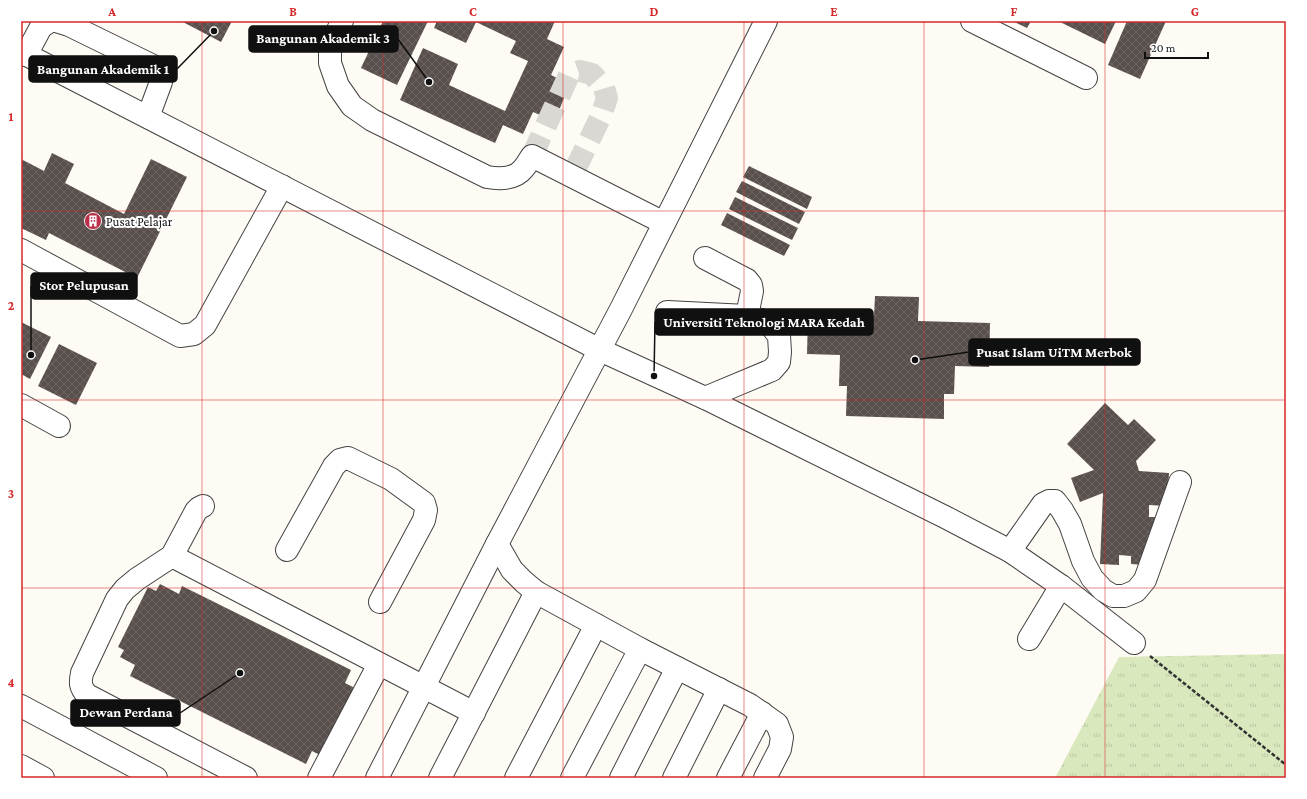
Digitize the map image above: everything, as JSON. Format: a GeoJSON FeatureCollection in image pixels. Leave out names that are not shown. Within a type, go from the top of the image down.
{"type":"FeatureCollection","features":[{"type":"Feature","properties":{"kind":"street"},"geometry":{"type":"LineString","coordinates":[[50,21],[41,27],[24,53],[600,350],[705,398],[945,517],[1010,551],[1061,586],[1134,643]]}},
{"type":"Feature","properties":{"kind":"street"},"geometry":{"type":"LineString","coordinates":[[56,21],[69,25],[154,66],[159,74],[161,82],[148,118]]}},
{"type":"Feature","properties":{"kind":"street"},"geometry":{"type":"LineString","coordinates":[[342,21],[330,48],[330,63],[338,86],[352,106],[372,120],[487,178],[498,179],[516,175],[523,170],[532,156],[664,223]]}},
{"type":"Feature","properties":{"kind":"street"},"geometry":{"type":"LineString","coordinates":[[377,778],[497,544],[600,350],[766,21]]}},
{"type":"Feature","properties":{"kind":"street"},"geometry":{"type":"LineString","coordinates":[[972,21],[1086,78]]}},
{"type":"Feature","properties":{"kind":"street"},"geometry":{"type":"LineString","coordinates":[[21,250],[180,336],[194,334],[205,325],[282,186]]}},
{"type":"Feature","properties":{"kind":"street"},"geometry":{"type":"LineString","coordinates":[[705,258],[747,280],[751,285],[752,291],[747,316]]}},
{"type":"Feature","properties":{"kind":"street"},"geometry":{"type":"LineString","coordinates":[[667,312],[747,316],[760,320],[772,327],[779,336],[779,362],[772,370],[705,398]]}},
{"type":"Feature","properties":{"kind":"street"},"geometry":{"type":"LineString","coordinates":[[21,405],[59,426]]}},
{"type":"Feature","properties":{"kind":"street"},"geometry":{"type":"LineString","coordinates":[[287,550],[334,466],[340,460],[348,458],[391,479],[424,503],[426,510],[424,520],[380,602]]}},
{"type":"Feature","properties":{"kind":"street"},"geometry":{"type":"LineString","coordinates":[[1010,551],[1043,504],[1049,501],[1055,501],[1070,524],[1083,561],[1092,578],[1103,590],[1113,596],[1124,596],[1136,591],[1145,580],[1180,482]]}},
{"type":"Feature","properties":{"kind":"street"},"geometry":{"type":"LineString","coordinates":[[203,506],[196,511],[172,556],[137,579],[125,589],[117,599],[82,673],[80,683],[81,689],[86,695],[246,778]]}},
{"type":"Feature","properties":{"kind":"street"},"geometry":{"type":"LineString","coordinates":[[497,544],[512,570],[536,592],[677,668],[750,705],[777,724],[782,737],[780,749],[765,778]]}},
{"type":"Feature","properties":{"kind":"street"},"geometry":{"type":"LineString","coordinates":[[172,556],[474,714]]}},
{"type":"Feature","properties":{"kind":"street"},"geometry":{"type":"LineString","coordinates":[[1029,639],[1061,586]]}},
{"type":"Feature","properties":{"kind":"street"},"geometry":{"type":"LineString","coordinates":[[440,778],[536,592]]}},
{"type":"Feature","properties":{"kind":"street"},"geometry":{"type":"LineString","coordinates":[[516,778],[596,625]]}},
{"type":"Feature","properties":{"kind":"street"},"geometry":{"type":"LineString","coordinates":[[572,778],[640,648]]}},
{"type":"Feature","properties":{"kind":"street"},"geometry":{"type":"LineString","coordinates":[[319,778],[379,664]]}},
{"type":"Feature","properties":{"kind":"street"},"geometry":{"type":"LineString","coordinates":[[621,778],[677,668]]}},
{"type":"Feature","properties":{"kind":"street"},"geometry":{"type":"LineString","coordinates":[[674,778],[719,689]]}},
{"type":"Feature","properties":{"kind":"street"},"geometry":{"type":"LineString","coordinates":[[21,706],[156,778]]}},
{"type":"Feature","properties":{"kind":"street"},"geometry":{"type":"LineString","coordinates":[[728,778],[762,713]]}},
{"type":"Feature","properties":{"kind":"street"},"geometry":{"type":"LineString","coordinates":[[21,766],[43,778]]}},
{"type":"Feature","properties":{"kind":"path"},"geometry":{"type":"LineString","coordinates":[[1134,643],[1286,765]]}},
{"type":"Feature","properties":{"kind":"green space"},"geometry":{"type":"Polygon","coordinates":[[[1286,654],[1286,778],[1055,778],[1119,657],[1286,654]]]}},
{"type":"Feature","properties":{"kind":"building"},"geometry":{"type":"Polygon","coordinates":[[[181,21],[232,21],[221,42],[181,21]]]}},
{"type":"Feature","properties":{"kind":"building"},"geometry":{"type":"Polygon","coordinates":[[[383,21],[428,21],[397,85],[361,68],[383,21]]]}},
{"type":"Feature","properties":{"kind":"building"},"geometry":{"type":"Polygon","coordinates":[[[437,21],[555,21],[547,39],[564,47],[551,75],[557,78],[553,87],[566,93],[558,113],[544,106],[540,115],[533,112],[523,134],[503,125],[495,143],[400,100],[423,48],[458,64],[449,85],[505,111],[528,61],[510,53],[516,41],[476,22],[466,43],[434,28],[437,21]]]}},
{"type":"Feature","properties":{"kind":"building"},"geometry":{"type":"Polygon","coordinates":[[[1012,21],[1031,21],[1027,28],[1012,21]]]}},
{"type":"Feature","properties":{"kind":"building"},"geometry":{"type":"Polygon","coordinates":[[[1058,21],[1116,21],[1105,44],[1058,21]]]}},
{"type":"Feature","properties":{"kind":"building"},"geometry":{"type":"Polygon","coordinates":[[[1127,21],[1166,21],[1140,79],[1108,65],[1127,21]]]}},
{"type":"Feature","properties":{"kind":"building","name":"Pusat Pelajar"},"geometry":{"type":"Polygon","coordinates":[[[52,153],[74,164],[65,183],[124,214],[151,159],[187,177],[137,278],[49,233],[46,240],[21,228],[21,159],[44,171],[52,153]]]}},
{"type":"Feature","properties":{"kind":"building"},"geometry":{"type":"Polygon","coordinates":[[[749,166],[812,197],[807,209],[743,177],[749,166]]]}},
{"type":"Feature","properties":{"kind":"building"},"geometry":{"type":"Polygon","coordinates":[[[742,181],[805,212],[799,224],[736,192],[742,181]]]}},
{"type":"Feature","properties":{"kind":"building"},"geometry":{"type":"Polygon","coordinates":[[[735,197],[798,228],[792,240],[729,209],[735,197]]]}},
{"type":"Feature","properties":{"kind":"building"},"geometry":{"type":"Polygon","coordinates":[[[727,213],[790,245],[784,256],[721,225],[727,213]]]}},
{"type":"Feature","properties":{"kind":"building"},"geometry":{"type":"Polygon","coordinates":[[[875,296],[919,297],[918,321],[990,323],[989,367],[955,366],[954,394],[944,394],[944,419],[846,416],[847,386],[839,386],[840,355],[807,354],[808,314],[874,316],[875,296]]]}},
{"type":"Feature","properties":{"kind":"building"},"geometry":{"type":"Polygon","coordinates":[[[21,322],[51,337],[30,379],[21,374],[21,322]]]}},
{"type":"Feature","properties":{"kind":"building"},"geometry":{"type":"Polygon","coordinates":[[[59,344],[97,363],[76,405],[38,386],[59,344]]]}},
{"type":"Feature","properties":{"kind":"building"},"geometry":{"type":"Polygon","coordinates":[[[1105,403],[1128,425],[1134,419],[1156,440],[1136,461],[1139,471],[1169,473],[1167,506],[1149,505],[1149,517],[1155,517],[1154,535],[1148,535],[1146,565],[1131,564],[1131,556],[1119,555],[1119,565],[1100,564],[1103,493],[1080,502],[1071,478],[1094,470],[1067,444],[1105,403]]]}},
{"type":"Feature","properties":{"kind":"building"},"geometry":{"type":"Polygon","coordinates":[[[160,584],[179,594],[182,586],[351,670],[345,683],[355,688],[322,756],[312,751],[306,764],[130,676],[135,665],[120,657],[124,650],[118,647],[148,587],[156,591],[160,584]]]}},
{"type":"Feature","properties":{"kind":"tunnel"},"geometry":{"type":"LineString","coordinates":[[532,156],[569,75],[580,71],[592,74],[604,88],[607,98],[601,116],[572,176]]}},
{"type":"Feature","properties":{"kind":"place","name":"Bangunan Akademik 1"},"geometry":{"type":"Point","coordinates":[214,31]}},
{"type":"Feature","properties":{"kind":"place","name":"Bangunan Akademik 3"},"geometry":{"type":"Point","coordinates":[429,82]}},
{"type":"Feature","properties":{"kind":"place","name":"Pusat Pelajar"},"geometry":{"type":"Point","coordinates":[93,221]}},
{"type":"Feature","properties":{"kind":"place","name":"Stor Pelupusan"},"geometry":{"type":"Point","coordinates":[31,355]}},
{"type":"Feature","properties":{"kind":"place","name":"Pusat Islam UiTM Merbok"},"geometry":{"type":"Point","coordinates":[915,360]}},
{"type":"Feature","properties":{"kind":"place","name":"Universiti Teknologi MARA Kedah"},"geometry":{"type":"Point","coordinates":[654,376]}},
{"type":"Feature","properties":{"kind":"place","name":"Dewan Perdana"},"geometry":{"type":"Point","coordinates":[240,673]}}]}
